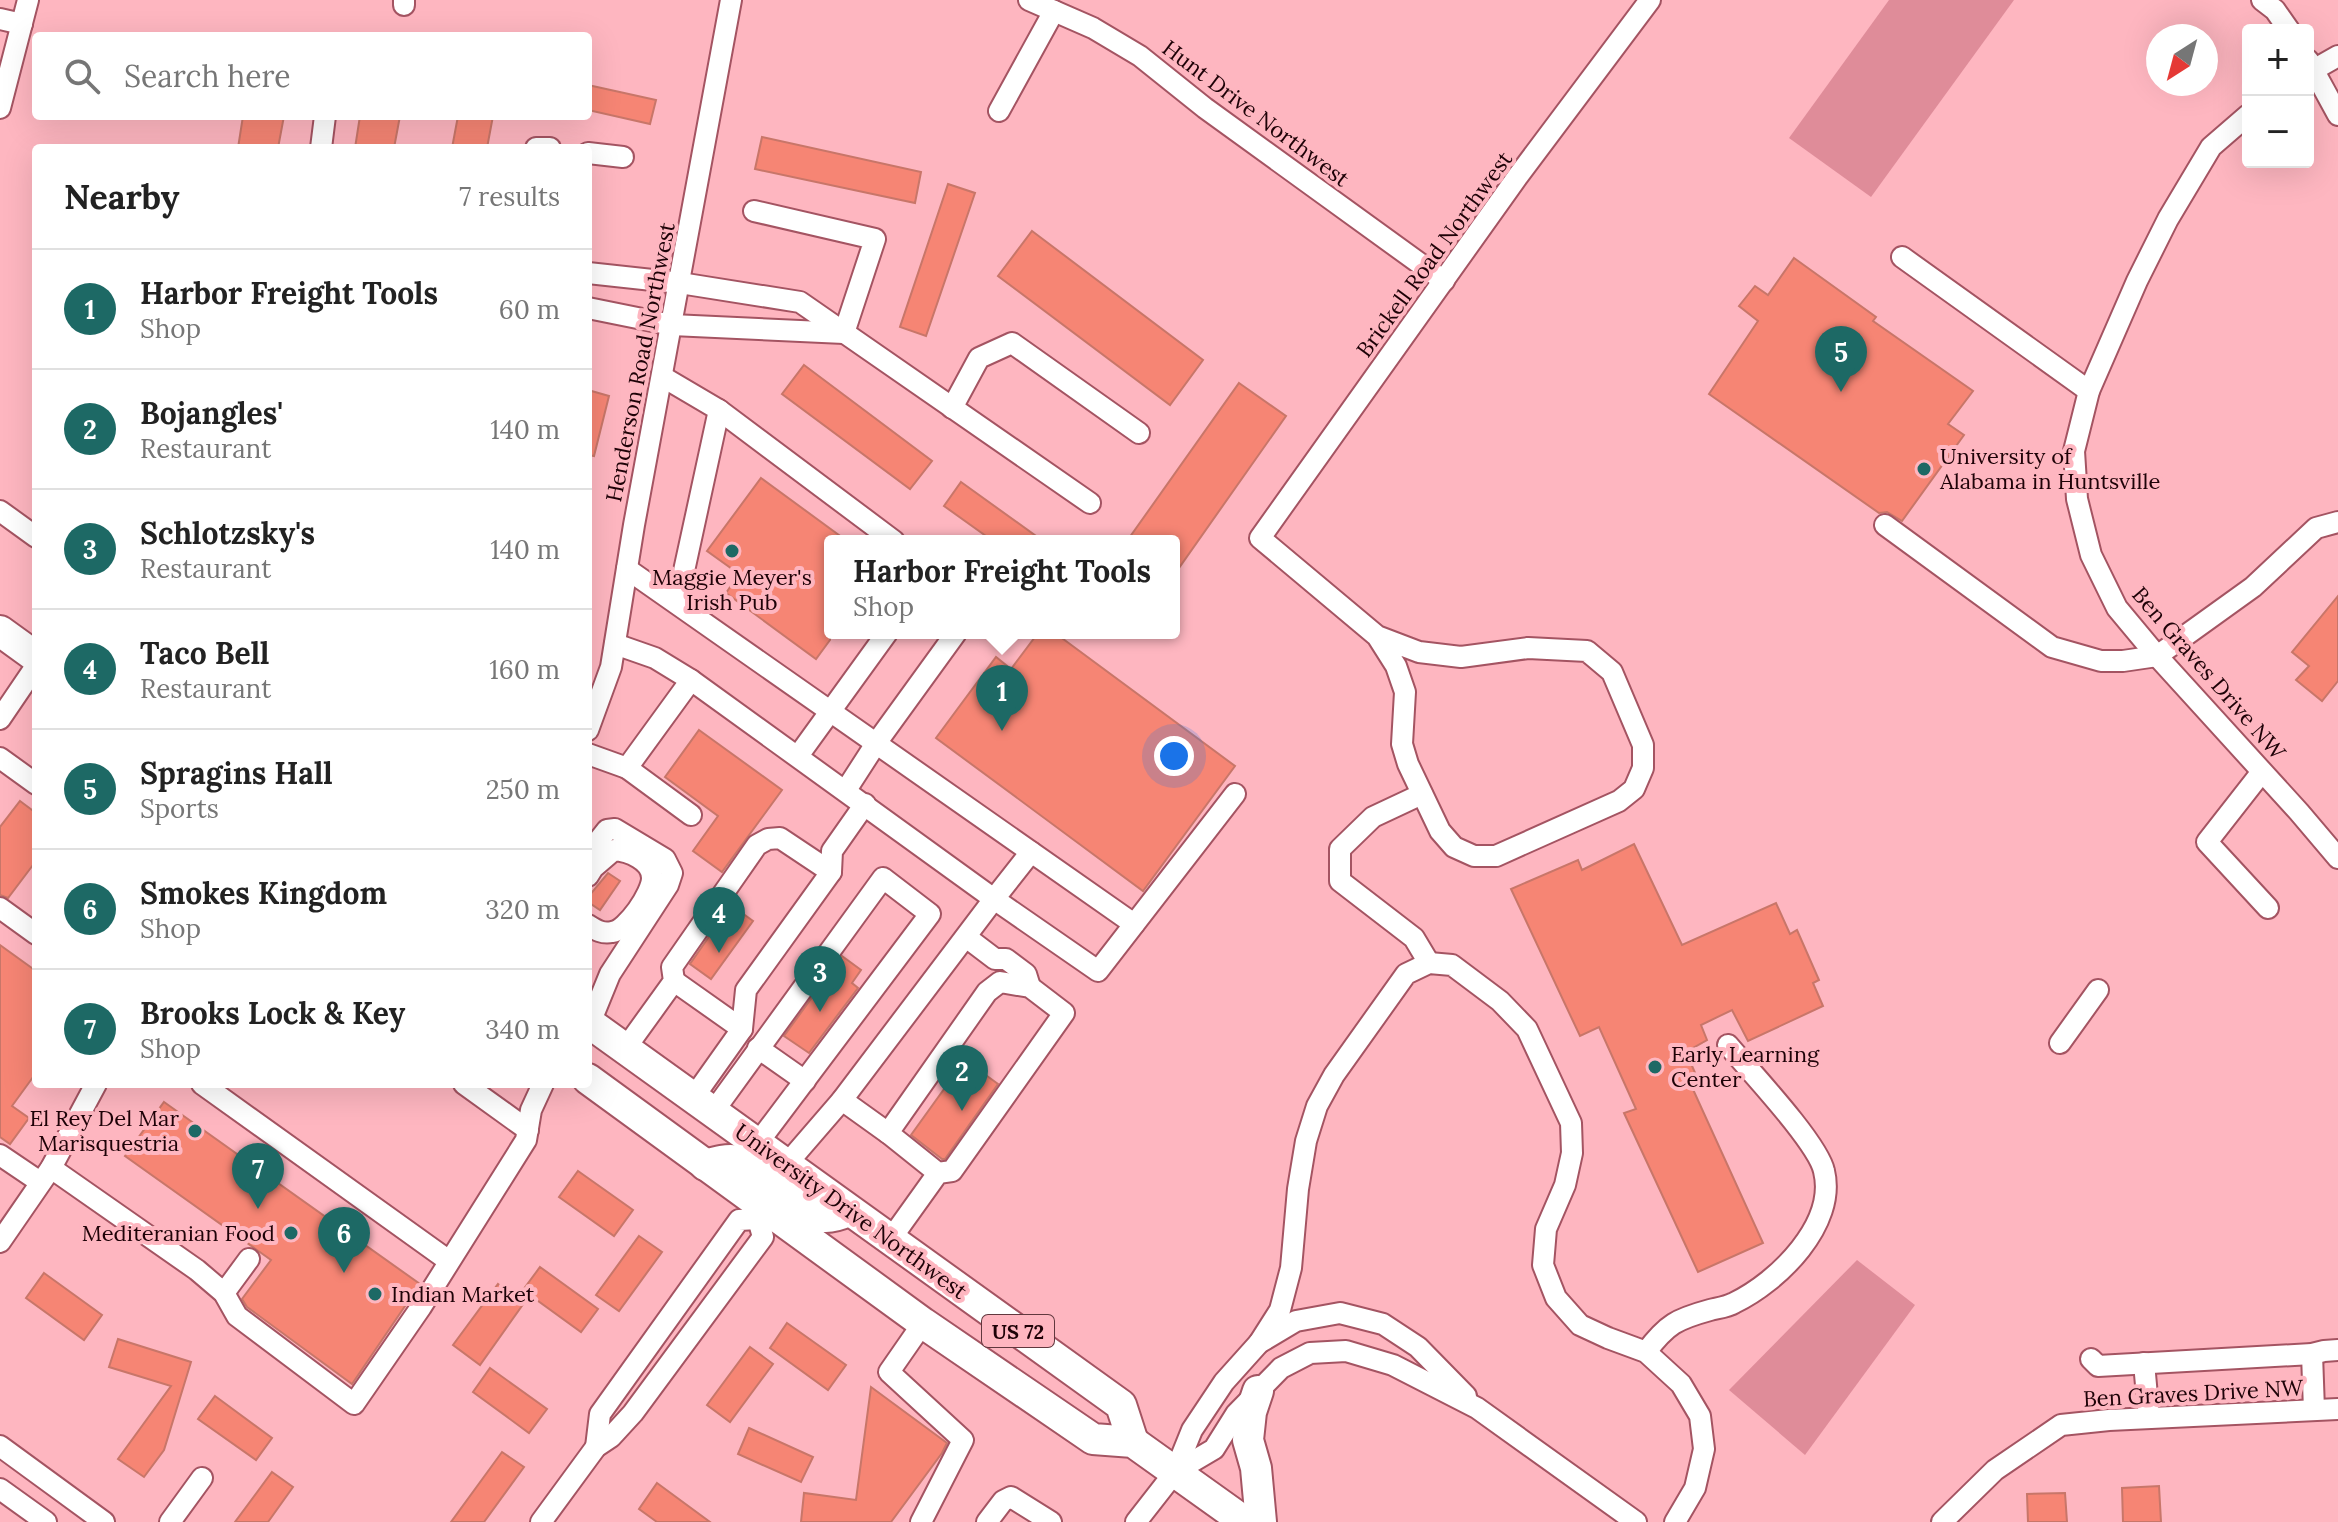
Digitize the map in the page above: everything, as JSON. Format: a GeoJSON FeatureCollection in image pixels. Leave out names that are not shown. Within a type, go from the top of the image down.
{"type":"FeatureCollection","features":[{"type":"Feature","properties":{"kind":"highway"},"geometry":{"type":"LineString","coordinates":[[0,631],[32,654]]}},
{"type":"Feature","properties":{"kind":"highway","name":"University Drive Northwest"},"geometry":{"type":"LineString","coordinates":[[592,1025],[1121,1405],[1133,1442]]}},
{"type":"Feature","properties":{"kind":"highway","name":"US 72"},"geometry":{"type":"LineString","coordinates":[[592,1082],[705,1165],[762,1213],[1093,1439],[1133,1442]]}},
{"type":"Feature","properties":{"kind":"highway"},"geometry":{"type":"LineString","coordinates":[[705,1165],[717,1161],[739,1161],[764,1177],[778,1174],[785,1166]]}},
{"type":"Feature","properties":{"kind":"highway"},"geometry":{"type":"LineString","coordinates":[[762,1213],[781,1196],[820,1217],[827,1218],[848,1211]]}},
{"type":"Feature","properties":{"kind":"highway"},"geometry":{"type":"LineString","coordinates":[[1258,1391],[1251,1412],[1248,1440],[1256,1468],[1261,1522]]}},
{"type":"Feature","properties":{"kind":"highway"},"geometry":{"type":"LineString","coordinates":[[1133,1442],[1235,1519]]}},
{"type":"Feature","properties":{"kind":"street"},"geometry":{"type":"LineString","coordinates":[[0,108],[28,0]]}},
{"type":"Feature","properties":{"kind":"street","name":"Henderson Road Northwest"},"geometry":{"type":"LineString","coordinates":[[592,708],[596,686],[611,667],[731,0]]}},
{"type":"Feature","properties":{"kind":"street","name":"Hunt Drive Northwest"},"geometry":{"type":"LineString","coordinates":[[1029,0],[1093,28],[1140,56],[1205,108],[1444,281]]}},
{"type":"Feature","properties":{"kind":"street"},"geometry":{"type":"LineString","coordinates":[[2262,0],[2275,10],[2285,24]]}},
{"type":"Feature","properties":{"kind":"street","name":"Brickell Road Northwest"},"geometry":{"type":"LineString","coordinates":[[1377,636],[1260,538],[1646,1]]}},
{"type":"Feature","properties":{"kind":"street"},"geometry":{"type":"LineString","coordinates":[[999,111],[1054,11]]}},
{"type":"Feature","properties":{"kind":"street"},"geometry":{"type":"LineString","coordinates":[[0,19],[22,24]]}},
{"type":"Feature","properties":{"kind":"street"},"geometry":{"type":"LineString","coordinates":[[2314,65],[2338,56]]}},
{"type":"Feature","properties":{"kind":"street"},"geometry":{"type":"LineString","coordinates":[[2314,74],[2338,115]]}},
{"type":"Feature","properties":{"kind":"street"},"geometry":{"type":"LineString","coordinates":[[322,144],[324,120]]}},
{"type":"Feature","properties":{"kind":"street","name":"Ben Graves Drive NW"},"geometry":{"type":"LineString","coordinates":[[2242,120],[2211,147],[2168,219],[2089,391],[2074,451],[2077,499],[2091,555],[2117,608],[2338,858]]}},
{"type":"Feature","properties":{"kind":"street"},"geometry":{"type":"LineString","coordinates":[[592,153],[623,157]]}},
{"type":"Feature","properties":{"kind":"street"},"geometry":{"type":"LineString","coordinates":[[754,211],[875,239],[844,333]]}},
{"type":"Feature","properties":{"kind":"street"},"geometry":{"type":"LineString","coordinates":[[1902,257],[2089,391]]}},
{"type":"Feature","properties":{"kind":"street"},"geometry":{"type":"LineString","coordinates":[[592,273],[680,283],[800,302],[1090,503]]}},
{"type":"Feature","properties":{"kind":"street"},"geometry":{"type":"LineString","coordinates":[[592,309],[672,325],[844,333]]}},
{"type":"Feature","properties":{"kind":"street"},"geometry":{"type":"LineString","coordinates":[[952,408],[979,358],[1012,343],[1139,433]]}},
{"type":"Feature","properties":{"kind":"street"},"geometry":{"type":"LineString","coordinates":[[663,377],[719,410],[886,535]]}},
{"type":"Feature","properties":{"kind":"street"},"geometry":{"type":"LineString","coordinates":[[677,603],[719,410]]}},
{"type":"Feature","properties":{"kind":"street"},"geometry":{"type":"LineString","coordinates":[[0,511],[32,534]]}},
{"type":"Feature","properties":{"kind":"street"},"geometry":{"type":"LineString","coordinates":[[1885,525],[2052,647],[2101,661],[2123,661],[2157,656],[2253,587],[2316,528],[2338,522]]}},
{"type":"Feature","properties":{"kind":"street"},"geometry":{"type":"LineString","coordinates":[[627,569],[1134,924]]}},
{"type":"Feature","properties":{"kind":"street"},"geometry":{"type":"LineString","coordinates":[[1377,636],[1419,652],[1461,657],[1528,648],[1587,651],[1612,672],[1643,745],[1643,768],[1634,789],[1619,801],[1496,856],[1474,856],[1454,847],[1440,831],[1408,764],[1402,744],[1405,692],[1396,666],[1377,636]]}},
{"type":"Feature","properties":{"kind":"street"},"geometry":{"type":"LineString","coordinates":[[798,756],[883,639]]}},
{"type":"Feature","properties":{"kind":"street"},"geometry":{"type":"LineString","coordinates":[[846,790],[952,639]]}},
{"type":"Feature","properties":{"kind":"street"},"geometry":{"type":"LineString","coordinates":[[615,644],[655,658],[691,680],[1098,971],[1235,794]]}},
{"type":"Feature","properties":{"kind":"street"},"geometry":{"type":"LineString","coordinates":[[0,719],[32,672]]}},
{"type":"Feature","properties":{"kind":"street"},"geometry":{"type":"LineString","coordinates":[[627,768],[691,680]]}},
{"type":"Feature","properties":{"kind":"street"},"geometry":{"type":"LineString","coordinates":[[592,755],[627,768],[691,815]]}},
{"type":"Feature","properties":{"kind":"street"},"geometry":{"type":"LineString","coordinates":[[0,758],[32,781]]}},
{"type":"Feature","properties":{"kind":"street"},"geometry":{"type":"LineString","coordinates":[[2261,773],[2207,842],[2268,908]]}},
{"type":"Feature","properties":{"kind":"street"},"geometry":{"type":"LineString","coordinates":[[1422,794],[1373,817],[1340,849],[1340,881],[1414,938],[1429,963]]}},
{"type":"Feature","properties":{"kind":"street"},"geometry":{"type":"LineString","coordinates":[[703,1105],[742,1029],[746,990],[831,872],[832,851],[865,804]]}},
{"type":"Feature","properties":{"kind":"street"},"geometry":{"type":"LineString","coordinates":[[592,843],[607,830],[615,829],[665,859],[672,873],[668,885],[617,961],[592,1016]]}},
{"type":"Feature","properties":{"kind":"street"},"geometry":{"type":"LineString","coordinates":[[625,1049],[674,981],[672,967],[757,845],[768,839],[780,838],[831,872]]}},
{"type":"Feature","properties":{"kind":"street"},"geometry":{"type":"LineString","coordinates":[[592,870],[614,850],[624,850],[650,867],[653,880],[630,921],[616,932],[601,933],[592,927]]}},
{"type":"Feature","properties":{"kind":"street"},"geometry":{"type":"LineString","coordinates":[[785,1166],[842,1100],[1031,852]]}},
{"type":"Feature","properties":{"kind":"street"},"geometry":{"type":"LineString","coordinates":[[703,1105],[758,1048],[883,878],[930,914],[757,1144]]}},
{"type":"Feature","properties":{"kind":"street"},"geometry":{"type":"LineString","coordinates":[[0,908],[32,931]]}},
{"type":"Feature","properties":{"kind":"street"},"geometry":{"type":"LineString","coordinates":[[966,937],[995,959],[1006,959],[1026,974],[1030,987]]}},
{"type":"Feature","properties":{"kind":"street"},"geometry":{"type":"LineString","coordinates":[[592,942],[617,961]]}},
{"type":"Feature","properties":{"kind":"street"},"geometry":{"type":"LineString","coordinates":[[995,959],[1000,982]]}},
{"type":"Feature","properties":{"kind":"street"},"geometry":{"type":"LineString","coordinates":[[1136,1522],[1175,1472],[1192,1430],[1224,1382],[1259,1343],[1280,1310],[1291,1268],[1304,1153],[1317,1106],[1334,1075],[1406,974],[1429,963],[1452,965],[1500,1001],[1527,1029],[1571,1123],[1572,1153],[1565,1185],[1546,1229],[1543,1265],[1556,1298],[1580,1325],[1646,1352],[1681,1384],[1700,1416],[1704,1449],[1695,1488],[1675,1522]]}},
{"type":"Feature","properties":{"kind":"street"},"geometry":{"type":"LineString","coordinates":[[674,981],[742,1029]]}},
{"type":"Feature","properties":{"kind":"street"},"geometry":{"type":"LineString","coordinates":[[888,1133],[987,992],[1000,982],[1030,987],[1064,1013],[952,1171],[938,1173],[890,1240]]}},
{"type":"Feature","properties":{"kind":"street"},"geometry":{"type":"LineString","coordinates":[[2060,1043],[2098,990]]}},
{"type":"Feature","properties":{"kind":"street"},"geometry":{"type":"LineString","coordinates":[[1646,1352],[1661,1332],[1685,1317],[1733,1304],[1793,1259],[1812,1234],[1826,1198],[1824,1169],[1807,1140],[1728,1045]]}},
{"type":"Feature","properties":{"kind":"street"},"geometry":{"type":"LineString","coordinates":[[758,1048],[805,1081]]}},
{"type":"Feature","properties":{"kind":"street"},"geometry":{"type":"LineString","coordinates":[[0,1242],[46,1175],[94,1088]]}},
{"type":"Feature","properties":{"kind":"street"},"geometry":{"type":"LineString","coordinates":[[208,1088],[449,1261]]}},
{"type":"Feature","properties":{"kind":"street"},"geometry":{"type":"LineString","coordinates":[[470,1088],[528,1130]]}},
{"type":"Feature","properties":{"kind":"street"},"geometry":{"type":"LineString","coordinates":[[0,1155],[46,1175],[197,1270],[224,1293],[237,1316],[354,1404],[526,1140],[531,1110],[541,1088]]}},
{"type":"Feature","properties":{"kind":"street"},"geometry":{"type":"LineString","coordinates":[[842,1100],[938,1173]]}},
{"type":"Feature","properties":{"kind":"street"},"geometry":{"type":"LineString","coordinates":[[541,1522],[596,1447],[611,1437],[633,1413],[763,1237],[762,1213],[739,1220],[608,1402],[600,1414],[596,1447]]}},
{"type":"Feature","properties":{"kind":"street"},"geometry":{"type":"LineString","coordinates":[[224,1293],[249,1259]]}},
{"type":"Feature","properties":{"kind":"street"},"geometry":{"type":"LineString","coordinates":[[1259,1343],[1296,1321],[1340,1313],[1383,1324],[1418,1347],[1477,1408]]}},
{"type":"Feature","properties":{"kind":"street"},"geometry":{"type":"LineString","coordinates":[[921,1522],[963,1440],[889,1372],[923,1323]]}},
{"type":"Feature","properties":{"kind":"street"},"geometry":{"type":"LineString","coordinates":[[2091,1359],[2098,1366],[2338,1350]]}},
{"type":"Feature","properties":{"kind":"street"},"geometry":{"type":"LineString","coordinates":[[1175,1472],[1214,1449],[1236,1414],[1281,1368],[1310,1353],[1346,1351],[1393,1365],[1477,1408],[1636,1522]]}},
{"type":"Feature","properties":{"kind":"street"},"geometry":{"type":"LineString","coordinates":[[2312,1354],[2314,1410]]}},
{"type":"Feature","properties":{"kind":"street"},"geometry":{"type":"LineString","coordinates":[[2144,1363],[2149,1418]]}},
{"type":"Feature","properties":{"kind":"street","name":"Ben Graves Drive NW"},"geometry":{"type":"LineString","coordinates":[[1942,1522],[1995,1470],[2061,1425],[2338,1409]]}},
{"type":"Feature","properties":{"kind":"street"},"geometry":{"type":"LineString","coordinates":[[0,1446],[104,1522]]}},
{"type":"Feature","properties":{"kind":"street"},"geometry":{"type":"LineString","coordinates":[[170,1522],[202,1478]]}},
{"type":"Feature","properties":{"kind":"street"},"geometry":{"type":"LineString","coordinates":[[0,1489],[46,1522]]}},
{"type":"Feature","properties":{"kind":"street"},"geometry":{"type":"LineString","coordinates":[[987,1522],[1003,1501],[1011,1497],[1051,1522]]}},
{"type":"Feature","properties":{"kind":"shaded area"},"geometry":{"type":"Polygon","coordinates":[[[1889,0],[2014,0],[1871,197],[1789,138],[1889,0]]]}},
{"type":"Feature","properties":{"kind":"shaded area"},"geometry":{"type":"Polygon","coordinates":[[[1857,1260],[1915,1305],[1805,1455],[1729,1390],[1857,1260]]]}},
{"type":"Feature","properties":{"kind":"building"},"geometry":{"type":"Polygon","coordinates":[[[592,86],[656,100],[650,124],[592,111],[592,86]]]}},
{"type":"Feature","properties":{"kind":"building"},"geometry":{"type":"Polygon","coordinates":[[[242,120],[283,120],[279,144],[239,144],[242,120]]]}},
{"type":"Feature","properties":{"kind":"building"},"geometry":{"type":"Polygon","coordinates":[[[359,120],[399,120],[395,144],[356,144],[359,120]]]}},
{"type":"Feature","properties":{"kind":"building"},"geometry":{"type":"Polygon","coordinates":[[[457,120],[492,120],[488,144],[453,144],[457,120]]]}},
{"type":"Feature","properties":{"kind":"building"},"geometry":{"type":"Polygon","coordinates":[[[762,137],[921,172],[915,203],[755,169],[762,137]]]}},
{"type":"Feature","properties":{"kind":"building"},"geometry":{"type":"Polygon","coordinates":[[[948,184],[975,193],[926,336],[900,327],[948,184]]]}},
{"type":"Feature","properties":{"kind":"building"},"geometry":{"type":"Polygon","coordinates":[[[1032,231],[1203,360],[1170,405],[998,276],[1032,231]]]}},
{"type":"Feature","properties":{"kind":"building"},"geometry":{"type":"Polygon","coordinates":[[[1794,258],[1876,317],[1873,321],[1973,391],[1948,424],[1964,435],[1902,521],[1887,512],[1879,513],[1709,394],[1758,321],[1739,306],[1755,286],[1768,295],[1794,258]]]}},
{"type":"Feature","properties":{"kind":"building"},"geometry":{"type":"Polygon","coordinates":[[[804,365],[932,461],[910,489],[782,394],[804,365]]]}},
{"type":"Feature","properties":{"kind":"building"},"geometry":{"type":"Polygon","coordinates":[[[1239,383],[1286,416],[1180,566],[1180,535],[1131,535],[1239,383]]]}},
{"type":"Feature","properties":{"kind":"building"},"geometry":{"type":"Polygon","coordinates":[[[592,391],[609,396],[592,456],[592,391]]]}},
{"type":"Feature","properties":{"kind":"building"},"geometry":{"type":"Polygon","coordinates":[[[761,478],[839,535],[824,535],[824,639],[830,640],[816,659],[726,593],[739,574],[707,551],[761,478]]]}},
{"type":"Feature","properties":{"kind":"building"},"geometry":{"type":"Polygon","coordinates":[[[961,482],[1035,535],[985,535],[944,506],[961,482]]]}},
{"type":"Feature","properties":{"kind":"building"},"geometry":{"type":"Polygon","coordinates":[[[2338,596],[2338,681],[2322,701],[2296,680],[2309,666],[2292,652],[2338,596]]]}},
{"type":"Feature","properties":{"kind":"building"},"geometry":{"type":"Polygon","coordinates":[[[1034,639],[1063,639],[1235,766],[1143,891],[936,738],[996,657],[1011,669],[1034,639]]]}},
{"type":"Feature","properties":{"kind":"building"},"geometry":{"type":"Polygon","coordinates":[[[699,730],[782,790],[722,872],[693,851],[718,816],[665,777],[699,730]]]}},
{"type":"Feature","properties":{"kind":"building"},"geometry":{"type":"Polygon","coordinates":[[[20,801],[32,810],[32,866],[8,898],[0,895],[0,827],[20,801]]]}},
{"type":"Feature","properties":{"kind":"building","name":"Early Learning Center"},"geometry":{"type":"Polygon","coordinates":[[[1634,844],[1682,945],[1776,903],[1790,934],[1797,930],[1819,980],[1813,983],[1823,1006],[1748,1041],[1732,1010],[1701,1025],[1707,1040],[1686,1052],[1699,1082],[1691,1085],[1763,1243],[1698,1272],[1624,1113],[1636,1109],[1599,1027],[1580,1036],[1511,889],[1578,860],[1582,870],[1634,844]]]}},
{"type":"Feature","properties":{"kind":"building"},"geometry":{"type":"Polygon","coordinates":[[[608,873],[620,881],[600,910],[592,905],[592,892],[608,873]]]}},
{"type":"Feature","properties":{"kind":"building"},"geometry":{"type":"Polygon","coordinates":[[[731,905],[753,921],[711,979],[690,964],[731,905]]]}},
{"type":"Feature","properties":{"kind":"building"},"geometry":{"type":"Polygon","coordinates":[[[0,945],[32,968],[32,1078],[12,1106],[29,1118],[10,1144],[0,1137],[0,945]]]}},
{"type":"Feature","properties":{"kind":"building"},"geometry":{"type":"Polygon","coordinates":[[[842,956],[861,970],[852,983],[858,988],[809,1053],[784,1036],[842,956]]]}},
{"type":"Feature","properties":{"kind":"building"},"geometry":{"type":"Polygon","coordinates":[[[965,1060],[998,1084],[945,1159],[942,1159],[911,1135],[965,1060]]]}},
{"type":"Feature","properties":{"kind":"building"},"geometry":{"type":"Polygon","coordinates":[[[164,1102],[420,1284],[352,1384],[247,1307],[242,1299],[271,1260],[125,1156],[164,1102]]]}},
{"type":"Feature","properties":{"kind":"building"},"geometry":{"type":"Polygon","coordinates":[[[578,1171],[633,1210],[614,1236],[559,1197],[578,1171]]]}},
{"type":"Feature","properties":{"kind":"building"},"geometry":{"type":"Polygon","coordinates":[[[639,1236],[662,1252],[619,1311],[596,1295],[639,1236]]]}},
{"type":"Feature","properties":{"kind":"building"},"geometry":{"type":"Polygon","coordinates":[[[540,1267],[598,1309],[581,1332],[523,1290],[540,1267]]]}},
{"type":"Feature","properties":{"kind":"building"},"geometry":{"type":"Polygon","coordinates":[[[44,1273],[102,1315],[84,1340],[26,1298],[44,1273]]]}},
{"type":"Feature","properties":{"kind":"building"},"geometry":{"type":"Polygon","coordinates":[[[498,1284],[524,1303],[480,1365],[453,1345],[498,1284]]]}},
{"type":"Feature","properties":{"kind":"building"},"geometry":{"type":"Polygon","coordinates":[[[787,1323],[846,1365],[828,1390],[770,1348],[787,1323]]]}},
{"type":"Feature","properties":{"kind":"building"},"geometry":{"type":"Polygon","coordinates":[[[118,1339],[191,1362],[164,1450],[144,1477],[118,1459],[171,1386],[109,1367],[118,1339]]]}},
{"type":"Feature","properties":{"kind":"building"},"geometry":{"type":"Polygon","coordinates":[[[750,1347],[773,1364],[730,1422],[707,1405],[750,1347]]]}},
{"type":"Feature","properties":{"kind":"building"},"geometry":{"type":"Polygon","coordinates":[[[490,1368],[547,1409],[529,1433],[473,1392],[490,1368]]]}},
{"type":"Feature","properties":{"kind":"building"},"geometry":{"type":"Polygon","coordinates":[[[871,1387],[947,1443],[942,1453],[891,1522],[801,1522],[804,1493],[856,1500],[871,1387]]]}},
{"type":"Feature","properties":{"kind":"building"},"geometry":{"type":"Polygon","coordinates":[[[215,1396],[272,1438],[256,1460],[198,1419],[215,1396]]]}},
{"type":"Feature","properties":{"kind":"building"},"geometry":{"type":"Polygon","coordinates":[[[749,1428],[813,1457],[801,1482],[738,1454],[749,1428]]]}},
{"type":"Feature","properties":{"kind":"building"},"geometry":{"type":"Polygon","coordinates":[[[502,1452],[524,1467],[484,1522],[451,1522],[502,1452]]]}},
{"type":"Feature","properties":{"kind":"building"},"geometry":{"type":"Polygon","coordinates":[[[272,1472],[293,1487],[268,1522],[235,1522],[272,1472]]]}},
{"type":"Feature","properties":{"kind":"building"},"geometry":{"type":"Polygon","coordinates":[[[657,1483],[710,1522],[657,1522],[639,1509],[657,1483]]]}},
{"type":"Feature","properties":{"kind":"building"},"geometry":{"type":"Polygon","coordinates":[[[2159,1486],[2161,1522],[2123,1522],[2122,1488],[2159,1486]]]}},
{"type":"Feature","properties":{"kind":"building"},"geometry":{"type":"Polygon","coordinates":[[[2065,1493],[2067,1522],[2028,1522],[2027,1494],[2065,1493]]]}},
{"type":"Feature","properties":{"kind":"place","name":"Spragins Hall"},"geometry":{"type":"Point","coordinates":[1841,392]}},
{"type":"Feature","properties":{"kind":"place","name":"University of Alabama in Huntsville"},"geometry":{"type":"Point","coordinates":[1924,469]}},
{"type":"Feature","properties":{"kind":"place","name":"Maggie Meyer's Irish Pub"},"geometry":{"type":"Point","coordinates":[732,551]}},
{"type":"Feature","properties":{"kind":"place","name":"Harbor Freight Tools"},"geometry":{"type":"Point","coordinates":[1002,731]}},
{"type":"Feature","properties":{"kind":"place","name":"Taco Bell"},"geometry":{"type":"Point","coordinates":[719,953]}},
{"type":"Feature","properties":{"kind":"place","name":"Schlotzsky's"},"geometry":{"type":"Point","coordinates":[820,1012]}},
{"type":"Feature","properties":{"kind":"place","name":"Early Learning Center"},"geometry":{"type":"Point","coordinates":[1655,1067]}},
{"type":"Feature","properties":{"kind":"place","name":"Bojangles'"},"geometry":{"type":"Point","coordinates":[962,1111]}},
{"type":"Feature","properties":{"kind":"place","name":"El Rey Del Mar Marisquestria"},"geometry":{"type":"Point","coordinates":[195,1131]}},
{"type":"Feature","properties":{"kind":"place","name":"Brooks Lock & Key"},"geometry":{"type":"Point","coordinates":[258,1209]}},
{"type":"Feature","properties":{"kind":"place","name":"Mediteranian Food"},"geometry":{"type":"Point","coordinates":[291,1233]}},
{"type":"Feature","properties":{"kind":"place","name":"Smokes Kingdom"},"geometry":{"type":"Point","coordinates":[344,1273]}},
{"type":"Feature","properties":{"kind":"place","name":"Indian Market"},"geometry":{"type":"Point","coordinates":[375,1294]}}]}
